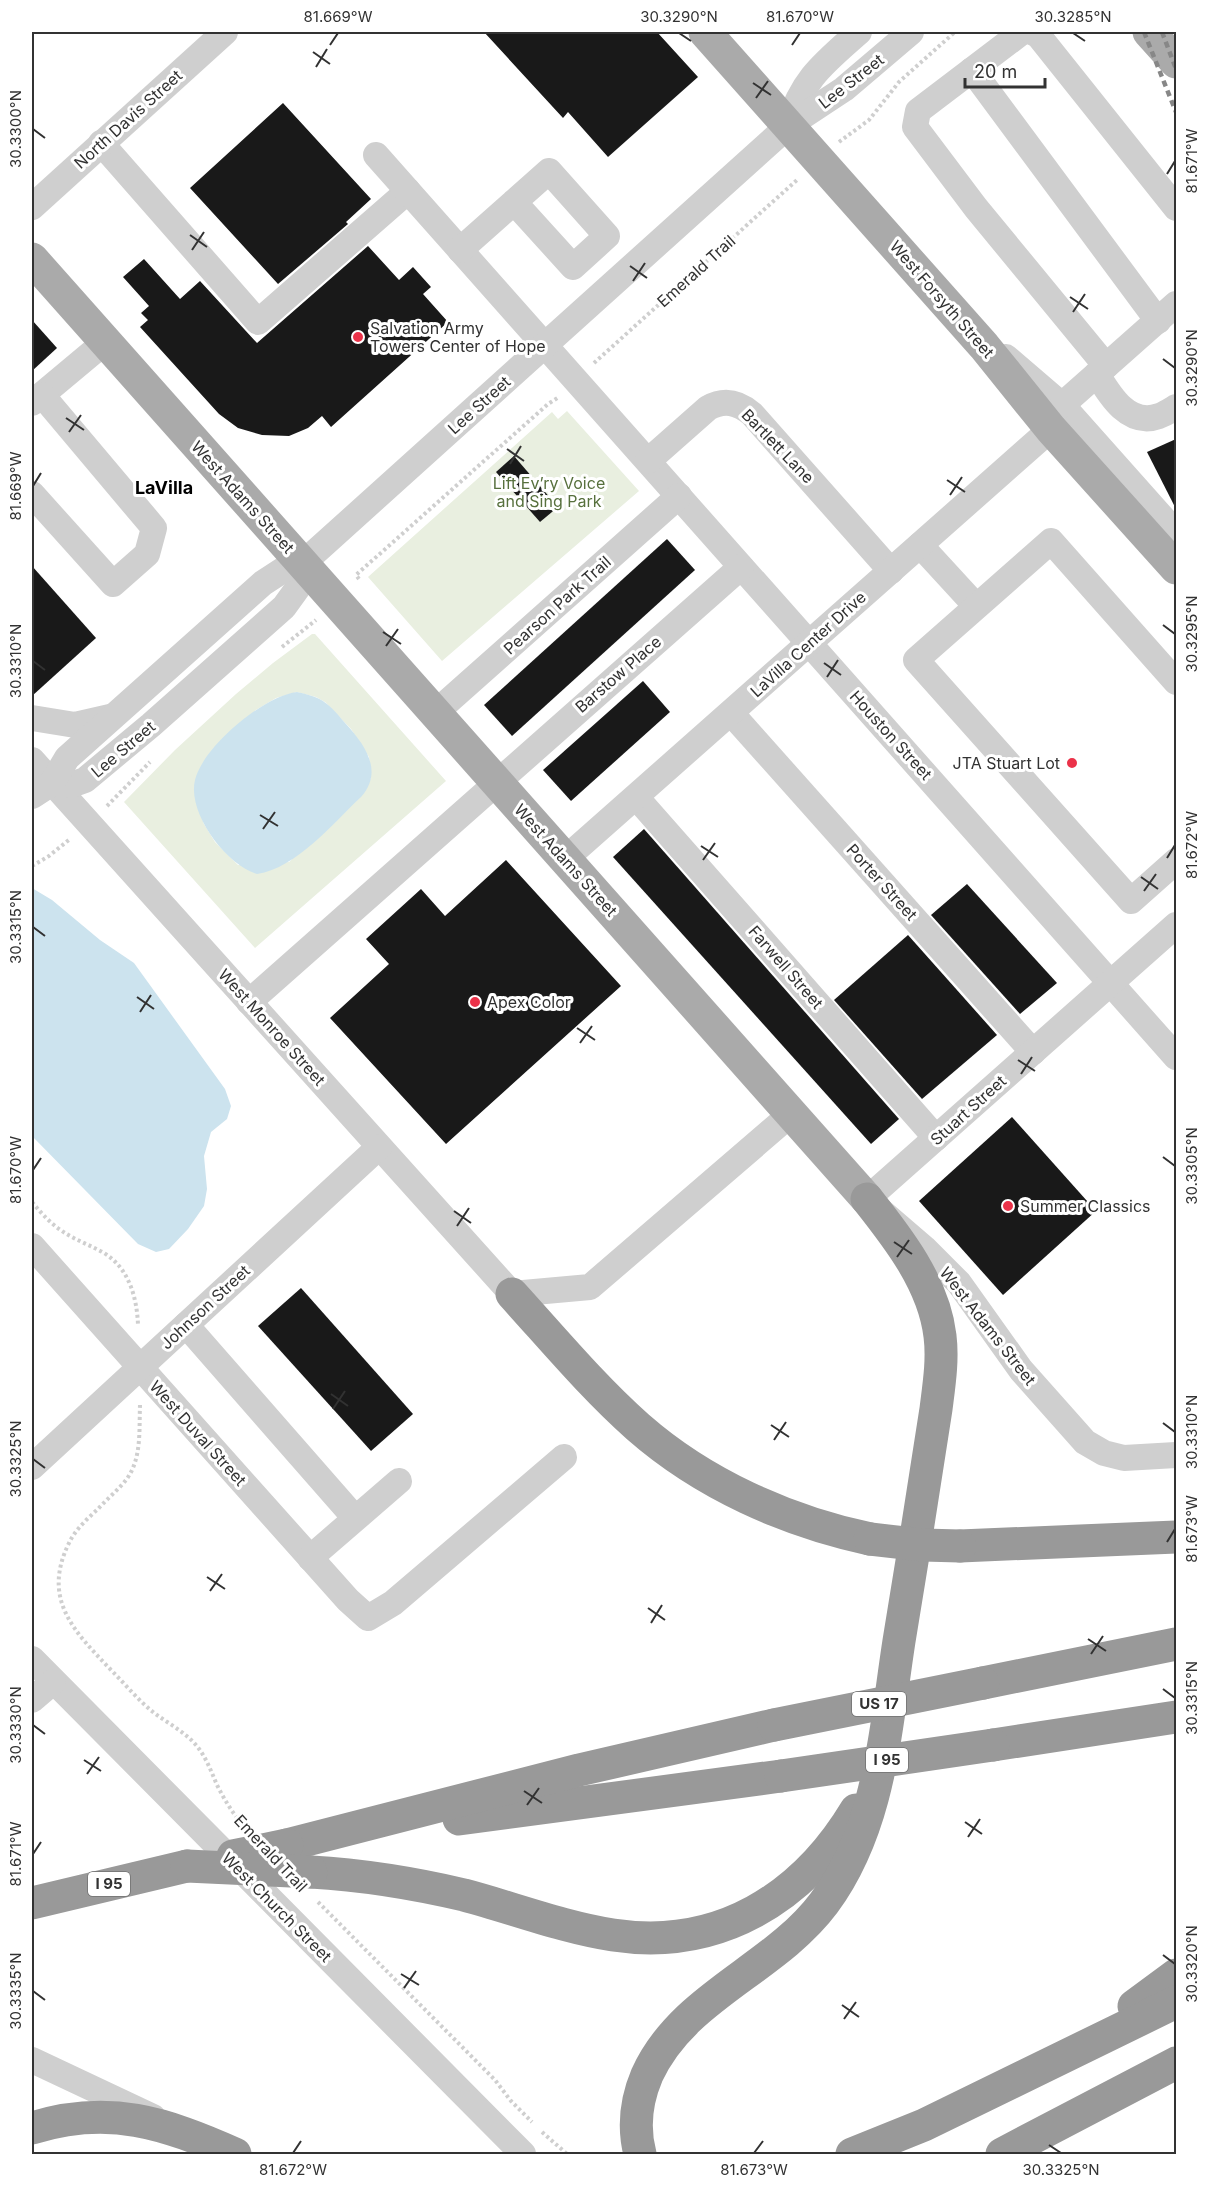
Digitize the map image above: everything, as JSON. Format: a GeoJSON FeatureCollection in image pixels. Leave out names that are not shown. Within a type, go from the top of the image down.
{"type":"FeatureCollection","features":[{"type":"Feature","properties":{"kind":"highway"},"geometry":{"type":"LineString","coordinates":[[640,2154],[636,2136],[638,2102],[650,2070],[660,2052],[700,2007],[797,1933],[823,1904],[846,1868],[865,1827],[877,1784],[936,1409],[941,1356],[940,1334],[925,1287],[897,1240],[867,1199]]}},
{"type":"Feature","properties":{"kind":"highway"},"geometry":{"type":"LineString","coordinates":[[512,1294],[603,1394],[640,1428],[680,1459],[764,1506],[810,1523],[870,1539],[923,1545],[960,1546],[1176,1537]]}},
{"type":"Feature","properties":{"kind":"highway","name":"US 17"},"geometry":{"type":"LineString","coordinates":[[287,1845],[579,1770],[774,1725],[1176,1644]]}},
{"type":"Feature","properties":{"kind":"highway","name":"I 95"},"geometry":{"type":"LineString","coordinates":[[32,1903],[287,1845],[381,1830],[781,1776],[1176,1717]]}},
{"type":"Feature","properties":{"kind":"highway"},"geometry":{"type":"LineString","coordinates":[[187,1866],[312,1885],[364,1876],[407,1882],[607,1934],[654,1937],[690,1934],[726,1923],[760,1908],[789,1890],[818,1862],[845,1828],[856,1809],[874,1768],[884,1736]]}},
{"type":"Feature","properties":{"kind":"highway"},"geometry":{"type":"LineString","coordinates":[[1010,2083],[1092,2034],[1176,1975]]}},
{"type":"Feature","properties":{"kind":"highway"},"geometry":{"type":"LineString","coordinates":[[852,2154],[924,2125],[1176,2002]]}},
{"type":"Feature","properties":{"kind":"highway"},"geometry":{"type":"LineString","coordinates":[[1002,2154],[1176,2064]]}},
{"type":"Feature","properties":{"kind":"highway"},"geometry":{"type":"LineString","coordinates":[[32,2128],[64,2120],[114,2118],[147,2121],[195,2136],[235,2154]]}},
{"type":"Feature","properties":{"kind":"main road","name":"West Forsyth Street"},"geometry":{"type":"LineString","coordinates":[[705,32],[966,325],[1057,417],[1176,568]]}},
{"type":"Feature","properties":{"kind":"main road"},"geometry":{"type":"LineString","coordinates":[[1149,32],[1176,62]]}},
{"type":"Feature","properties":{"kind":"main road","name":"West Adams Street"},"geometry":{"type":"LineString","coordinates":[[32,259],[867,1199]]}},
{"type":"Feature","properties":{"kind":"street","name":"North Davis Street"},"geometry":{"type":"LineString","coordinates":[[32,207],[225,32]]}},
{"type":"Feature","properties":{"kind":"street","name":"Lee Street"},"geometry":{"type":"LineString","coordinates":[[788,126],[795,104],[806,83],[820,66],[859,32]]}},
{"type":"Feature","properties":{"kind":"street","name":"Lee Street"},"geometry":{"type":"LineString","coordinates":[[42,790],[67,758],[263,583],[283,570],[303,564],[788,126],[844,89],[911,32]]}},
{"type":"Feature","properties":{"kind":"street"},"geometry":{"type":"LineString","coordinates":[[1022,32],[918,111],[915,127],[1102,370],[1113,400],[1134,417],[1158,417],[1176,407]]}},
{"type":"Feature","properties":{"kind":"street"},"geometry":{"type":"LineString","coordinates":[[1032,32],[1038,35],[1176,208]]}},
{"type":"Feature","properties":{"kind":"street"},"geometry":{"type":"LineString","coordinates":[[972,70],[1167,312]]}},
{"type":"Feature","properties":{"kind":"street"},"geometry":{"type":"LineString","coordinates":[[101,143],[258,322],[408,190]]}},
{"type":"Feature","properties":{"kind":"street","name":"Houston Street"},"geometry":{"type":"LineString","coordinates":[[376,155],[1176,1058]]}},
{"type":"Feature","properties":{"kind":"street"},"geometry":{"type":"LineString","coordinates":[[460,250],[514,202]]}},
{"type":"Feature","properties":{"kind":"street","name":"LaVilla Center Drive"},"geometry":{"type":"LineString","coordinates":[[565,859],[920,546],[1057,417],[1102,370],[1167,312]]}},
{"type":"Feature","properties":{"kind":"street"},"geometry":{"type":"LineString","coordinates":[[32,494],[112,584],[147,554],[154,528],[37,399],[105,342]]}},
{"type":"Feature","properties":{"kind":"street","name":"Bartlett Lane"},"geometry":{"type":"LineString","coordinates":[[648,461],[708,408],[725,402],[735,404],[752,414],[891,571]]}},
{"type":"Feature","properties":{"kind":"street"},"geometry":{"type":"LineString","coordinates":[[1057,417],[1176,533]]}},
{"type":"Feature","properties":{"kind":"street","name":"Pearson Park Trail"},"geometry":{"type":"LineString","coordinates":[[435,713],[679,496]]}},
{"type":"Feature","properties":{"kind":"street"},"geometry":{"type":"LineString","coordinates":[[1176,682],[1051,541],[916,660],[1131,902],[1176,861]]}},
{"type":"Feature","properties":{"kind":"street"},"geometry":{"type":"LineString","coordinates":[[920,546],[976,606]]}},
{"type":"Feature","properties":{"kind":"street","name":"Lee Street"},"geometry":{"type":"LineString","coordinates":[[42,790],[85,780],[151,725],[284,607],[297,589],[303,564]]}},
{"type":"Feature","properties":{"kind":"street","name":"Barstow Place"},"geometry":{"type":"LineString","coordinates":[[249,1002],[741,567]]}},
{"type":"Feature","properties":{"kind":"street","name":"Porter Street"},"geometry":{"type":"LineString","coordinates":[[731,712],[1033,1052]]}},
{"type":"Feature","properties":{"kind":"street"},"geometry":{"type":"LineString","coordinates":[[32,717],[75,725],[102,720],[116,714]]}},
{"type":"Feature","properties":{"kind":"street","name":"West Monroe Street"},"geometry":{"type":"LineString","coordinates":[[32,760],[42,790],[249,1002],[512,1294]]}},
{"type":"Feature","properties":{"kind":"street","name":"Farwell Street"},"geometry":{"type":"LineString","coordinates":[[636,797],[936,1138]]}},
{"type":"Feature","properties":{"kind":"street","name":"Stuart Street"},"geometry":{"type":"LineString","coordinates":[[867,1199],[1176,925]]}},
{"type":"Feature","properties":{"kind":"street"},"geometry":{"type":"LineString","coordinates":[[512,1294],[590,1287],[791,1114]]}},
{"type":"Feature","properties":{"kind":"street","name":"Johnson Street"},"geometry":{"type":"LineString","coordinates":[[32,1467],[379,1147]]}},
{"type":"Feature","properties":{"kind":"street","name":"West Adams Street"},"geometry":{"type":"LineString","coordinates":[[867,1199],[942,1264],[964,1290],[1021,1370],[1084,1443],[1104,1453],[1135,1458],[1176,1455]]}},
{"type":"Feature","properties":{"kind":"street","name":"West Duval Street"},"geometry":{"type":"LineString","coordinates":[[32,1246],[310,1558],[348,1600],[368,1618],[393,1603],[564,1457]]}},
{"type":"Feature","properties":{"kind":"street"},"geometry":{"type":"LineString","coordinates":[[186,1325],[356,1518]]}},
{"type":"Feature","properties":{"kind":"street"},"geometry":{"type":"LineString","coordinates":[[310,1558],[399,1481]]}},
{"type":"Feature","properties":{"kind":"street","name":"West Church Street"},"geometry":{"type":"LineString","coordinates":[[32,1659],[523,2154]]}},
{"type":"Feature","properties":{"kind":"street"},"geometry":{"type":"LineString","coordinates":[[32,1700],[53,1682]]}},
{"type":"Feature","properties":{"kind":"street"},"geometry":{"type":"LineString","coordinates":[[32,2060],[195,2136]]}},
{"type":"Feature","properties":{"kind":"path"},"geometry":{"type":"LineString","coordinates":[[841,141],[869,120],[899,82],[955,32]]}},
{"type":"Feature","properties":{"kind":"path","name":"Emerald Trail"},"geometry":{"type":"LineString","coordinates":[[587,369],[804,173]]}},
{"type":"Feature","properties":{"kind":"path"},"geometry":{"type":"LineString","coordinates":[[360,580],[356,575],[540,411],[567,393]]}},
{"type":"Feature","properties":{"kind":"path"},"geometry":{"type":"LineString","coordinates":[[32,866],[71,839]]}},
{"type":"Feature","properties":{"kind":"path"},"geometry":{"type":"LineString","coordinates":[[32,1202],[52,1224],[107,1254],[119,1266],[135,1293],[138,1329]]}},
{"type":"Feature","properties":{"kind":"path","name":"Emerald Trail"},"geometry":{"type":"LineString","coordinates":[[140,1403],[139,1445],[132,1470],[126,1480],[82,1524],[69,1544],[60,1574],[60,1595],[67,1618],[80,1638],[152,1711],[195,1744],[243,1826]]}},
{"type":"Feature","properties":{"kind":"path","name":"Emerald Trail"},"geometry":{"type":"LineString","coordinates":[[312,1885],[495,2080],[511,2101],[549,2140],[567,2154]]}},
{"type":"Feature","properties":{"kind":"green space","name":"Lift Ev’ry Voice and Sing Park"},"geometry":{"type":"Polygon","coordinates":[[[567,411],[639,491],[442,661],[368,577],[552,412],[558,419],[567,411]]]}},
{"type":"Feature","properties":{"kind":"green space"},"geometry":{"type":"Polygon","coordinates":[[[315,634],[446,781],[255,948],[124,802],[175,750],[273,663],[315,634]],[[297,692],[276,698],[256,710],[225,737],[206,759],[196,802],[204,824],[215,842],[238,865],[289,862],[361,796],[371,778],[369,757],[351,729],[325,702],[297,692]]]}},
{"type":"Feature","properties":{"kind":"water"},"geometry":{"type":"Polygon","coordinates":[[[297,692],[323,701],[353,732],[369,759],[371,778],[361,797],[300,854],[272,870],[257,874],[233,860],[211,836],[197,807],[194,793],[195,780],[200,767],[210,753],[236,725],[268,703],[297,692]]]}},
{"type":"Feature","properties":{"kind":"water"},"geometry":{"type":"Polygon","coordinates":[[[32,888],[52,900],[100,940],[134,963],[225,1089],[231,1106],[227,1119],[211,1132],[204,1156],[207,1189],[204,1206],[188,1229],[169,1249],[156,1252],[138,1244],[32,1136],[32,888]]]}},
{"type":"Feature","properties":{"kind":"building"},"geometry":{"type":"Polygon","coordinates":[[[484,32],[657,32],[698,77],[608,157],[568,112],[563,118],[484,32]]]}},
{"type":"Feature","properties":{"kind":"building"},"geometry":{"type":"Polygon","coordinates":[[[283,103],[371,199],[346,222],[348,224],[278,284],[190,188],[283,103]]]}},
{"type":"Feature","properties":{"kind":"building","name":"Salvation Army Towers Center of Hope"},"geometry":{"type":"Polygon","coordinates":[[[368,246],[399,280],[413,267],[431,287],[423,294],[448,322],[331,427],[322,416],[308,428],[289,436],[262,435],[238,428],[219,414],[140,327],[148,320],[141,313],[149,306],[123,277],[144,259],[180,299],[200,281],[257,343],[368,246]]]}},
{"type":"Feature","properties":{"kind":"building"},"geometry":{"type":"Polygon","coordinates":[[[32,320],[57,348],[32,371],[32,320]]]}},
{"type":"Feature","properties":{"kind":"building"},"geometry":{"type":"Polygon","coordinates":[[[1176,439],[1176,509],[1147,452],[1176,439]]]}},
{"type":"Feature","properties":{"kind":"building"},"geometry":{"type":"Polygon","coordinates":[[[514,456],[558,507],[540,522],[496,472],[514,456]]]}},
{"type":"Feature","properties":{"kind":"building"},"geometry":{"type":"Polygon","coordinates":[[[667,539],[695,570],[512,736],[484,705],[667,539]]]}},
{"type":"Feature","properties":{"kind":"building"},"geometry":{"type":"Polygon","coordinates":[[[32,566],[96,638],[32,696],[32,566]]]}},
{"type":"Feature","properties":{"kind":"building"},"geometry":{"type":"Polygon","coordinates":[[[643,681],[670,712],[571,801],[543,770],[643,681]]]}},
{"type":"Feature","properties":{"kind":"building"},"geometry":{"type":"Polygon","coordinates":[[[644,829],[899,1119],[871,1144],[613,857],[644,829]]]}},
{"type":"Feature","properties":{"kind":"building","name":"Apex Color"},"geometry":{"type":"Polygon","coordinates":[[[506,860],[621,986],[446,1144],[330,1018],[389,964],[366,939],[421,889],[445,916],[506,860]]]}},
{"type":"Feature","properties":{"kind":"building"},"geometry":{"type":"Polygon","coordinates":[[[967,884],[1057,983],[1020,1014],[931,915],[967,884]]]}},
{"type":"Feature","properties":{"kind":"building"},"geometry":{"type":"Polygon","coordinates":[[[908,935],[997,1035],[922,1099],[834,1000],[908,935]]]}},
{"type":"Feature","properties":{"kind":"building","name":"Summer Classics"},"geometry":{"type":"Polygon","coordinates":[[[1012,1117],[1096,1211],[1003,1295],[919,1201],[1012,1117]]]}},
{"type":"Feature","properties":{"kind":"building"},"geometry":{"type":"Polygon","coordinates":[[[301,1288],[413,1414],[371,1451],[258,1326],[301,1288]]]}},
{"type":"Feature","properties":{"kind":"railway"},"geometry":{"type":"LineString","coordinates":[[1144,32],[1176,112]]}},
{"type":"Feature","properties":{"kind":"railway"},"geometry":{"type":"LineString","coordinates":[[1162,32],[1176,69]]}},
{"type":"Feature","properties":{"kind":"place","name":"Salvation Army Towers Center of Hope"},"geometry":{"type":"Point","coordinates":[358,337]}},
{"type":"Feature","properties":{"kind":"place","name":"JTA Stuart Lot"},"geometry":{"type":"Point","coordinates":[1072,763]}},
{"type":"Feature","properties":{"kind":"place","name":"Apex Color"},"geometry":{"type":"Point","coordinates":[475,1002]}},
{"type":"Feature","properties":{"kind":"place","name":"Summer Classics"},"geometry":{"type":"Point","coordinates":[1008,1206]}},
{"type":"Feature","properties":{"kind":"district","name":"LaVilla"},"geometry":{"type":"Point","coordinates":[164,488]}}]}
